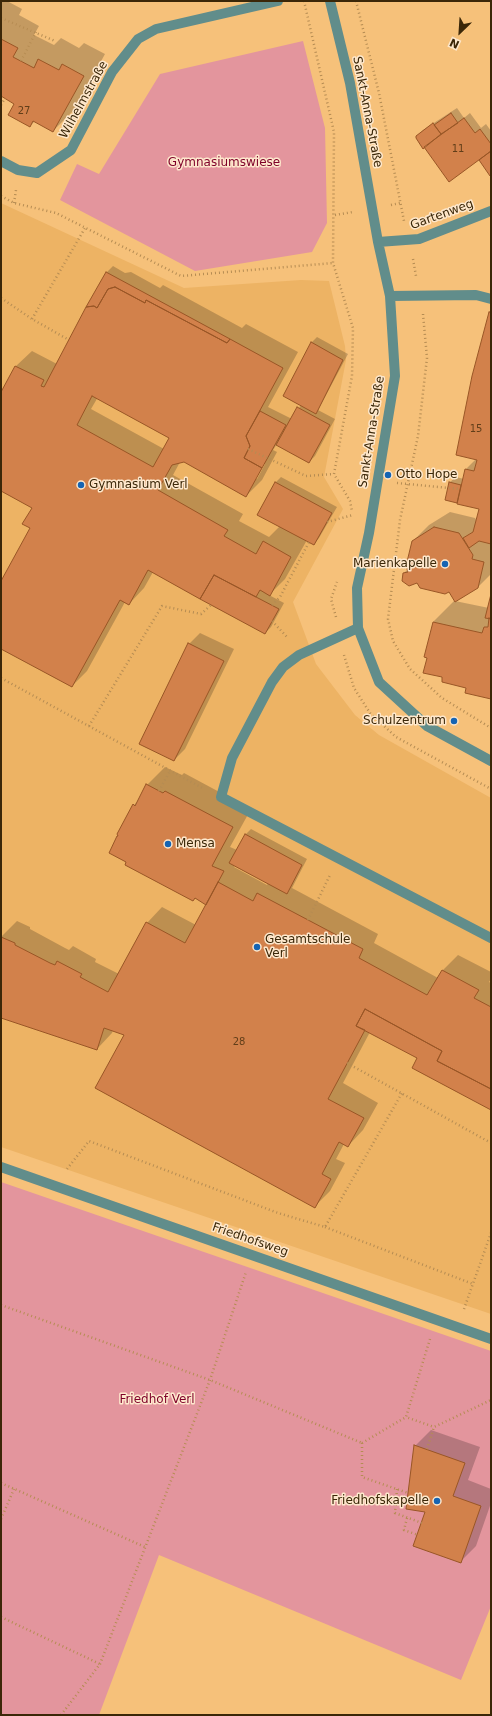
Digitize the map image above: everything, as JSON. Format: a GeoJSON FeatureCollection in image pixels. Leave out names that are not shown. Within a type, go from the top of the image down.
{"type":"FeatureCollection","features":[{"type":"Feature","properties":{"kind":"street","name":"Wilhelmstraße"},"geometry":{"type":"LineString","coordinates":[[1,161],[18,170],[37,173],[71,150],[112,72],[138,39],[156,29],[278,1]]}},
{"type":"Feature","properties":{"kind":"street","name":"Sankt-Anna-Straße"},"geometry":{"type":"LineString","coordinates":[[330,1],[350,83],[378,242],[390,296],[395,376],[369,533],[357,588],[358,628],[379,682],[427,726],[491,761]]}},
{"type":"Feature","properties":{"kind":"street","name":"Gartenweg"},"geometry":{"type":"LineString","coordinates":[[378,242],[419,239],[491,210]]}},
{"type":"Feature","properties":{"kind":"street"},"geometry":{"type":"LineString","coordinates":[[390,296],[476,295],[491,299]]}},
{"type":"Feature","properties":{"kind":"street"},"geometry":{"type":"LineString","coordinates":[[358,628],[299,655],[283,667],[272,682],[232,758],[220,797],[491,938]]}},
{"type":"Feature","properties":{"kind":"street","name":"Friedhofsweg"},"geometry":{"type":"LineString","coordinates":[[1,1167],[491,1339]]}},
{"type":"Feature","properties":{"kind":"path"},"geometry":{"type":"LineString","coordinates":[[304,1],[334,132],[333,264],[353,328],[352,376],[334,474],[350,501],[353,515],[351,522]]}},
{"type":"Feature","properties":{"kind":"path"},"geometry":{"type":"LineString","coordinates":[[1,18],[56,41]]}},
{"type":"Feature","properties":{"kind":"path"},"geometry":{"type":"LineString","coordinates":[[22,61],[36,32]]}},
{"type":"Feature","properties":{"kind":"path"},"geometry":{"type":"LineString","coordinates":[[1,105],[5,98]]}},
{"type":"Feature","properties":{"kind":"path"},"geometry":{"type":"LineString","coordinates":[[1,196],[14,203],[56,213],[181,276],[333,264]]}},
{"type":"Feature","properties":{"kind":"path"},"geometry":{"type":"LineString","coordinates":[[32,319],[85,228]]}},
{"type":"Feature","properties":{"kind":"path"},"geometry":{"type":"LineString","coordinates":[[1,298],[32,319],[69,340]]}},
{"type":"Feature","properties":{"kind":"path"},"geometry":{"type":"LineString","coordinates":[[248,449],[306,476],[334,474]]}},
{"type":"Feature","properties":{"kind":"path"},"geometry":{"type":"LineString","coordinates":[[378,481],[460,489]]}},
{"type":"Feature","properties":{"kind":"path"},"geometry":{"type":"LineString","coordinates":[[327,522],[353,515]]}},
{"type":"Feature","properties":{"kind":"path"},"geometry":{"type":"LineString","coordinates":[[272,605],[280,597],[309,542]]}},
{"type":"Feature","properties":{"kind":"path"},"geometry":{"type":"LineString","coordinates":[[338,578],[331,599],[346,664],[354,688],[370,713],[396,737],[491,789]]}},
{"type":"Feature","properties":{"kind":"path"},"geometry":{"type":"LineString","coordinates":[[89,726],[162,606],[201,614],[211,605]]}},
{"type":"Feature","properties":{"kind":"path"},"geometry":{"type":"LineString","coordinates":[[272,621],[286,635],[299,655]]}},
{"type":"Feature","properties":{"kind":"path"},"geometry":{"type":"LineString","coordinates":[[1,678],[220,797]]}},
{"type":"Feature","properties":{"kind":"path"},"geometry":{"type":"LineString","coordinates":[[159,792],[170,771]]}},
{"type":"Feature","properties":{"kind":"path"},"geometry":{"type":"LineString","coordinates":[[308,920],[338,859]]}},
{"type":"Feature","properties":{"kind":"path"},"geometry":{"type":"LineString","coordinates":[[347,1063],[491,1143]]}},
{"type":"Feature","properties":{"kind":"path"},"geometry":{"type":"LineString","coordinates":[[325,1227],[402,1093]]}},
{"type":"Feature","properties":{"kind":"path"},"geometry":{"type":"LineString","coordinates":[[55,1186],[88,1141],[278,1213],[325,1227],[473,1284]]}},
{"type":"Feature","properties":{"kind":"path"},"geometry":{"type":"LineString","coordinates":[[458,1327],[491,1233]]}},
{"type":"Feature","properties":{"kind":"path"},"geometry":{"type":"LineString","coordinates":[[61,1715],[100,1664],[210,1380],[252,1255]]}},
{"type":"Feature","properties":{"kind":"path"},"geometry":{"type":"LineString","coordinates":[[1,1305],[210,1380],[362,1444]]}},
{"type":"Feature","properties":{"kind":"path"},"geometry":{"type":"LineString","coordinates":[[362,1444],[406,1417],[437,1319]]}},
{"type":"Feature","properties":{"kind":"path"},"geometry":{"type":"LineString","coordinates":[[426,1449],[434,1427],[491,1400]]}},
{"type":"Feature","properties":{"kind":"path"},"geometry":{"type":"LineString","coordinates":[[406,1417],[434,1427]]}},
{"type":"Feature","properties":{"kind":"path"},"geometry":{"type":"LineString","coordinates":[[362,1444],[362,1477],[408,1493]]}},
{"type":"Feature","properties":{"kind":"path"},"geometry":{"type":"LineString","coordinates":[[1,1483],[145,1547]]}},
{"type":"Feature","properties":{"kind":"path"},"geometry":{"type":"LineString","coordinates":[[1,1519],[14,1489]]}},
{"type":"Feature","properties":{"kind":"path"},"geometry":{"type":"LineString","coordinates":[[397,1489],[395,1513],[422,1523]]}},
{"type":"Feature","properties":{"kind":"path"},"geometry":{"type":"LineString","coordinates":[[407,1517],[404,1530],[418,1535]]}},
{"type":"Feature","properties":{"kind":"path"},"geometry":{"type":"LineString","coordinates":[[1,1617],[100,1664]]}},
{"type":"Feature","properties":{"kind":"shaded area"},"geometry":{"type":"Polygon","coordinates":[[[1,203],[184,288],[301,280],[329,281],[345,346],[346,360],[324,477],[343,509],[293,602],[316,664],[355,715],[379,735],[491,798],[491,1314],[1,1147],[1,203]]]}},
{"type":"Feature","properties":{"kind":"green space","name":"Gymnasiumswiese"},"geometry":{"type":"Polygon","coordinates":[[[303,41],[325,128],[327,223],[312,252],[195,271],[60,200],[77,164],[99,174],[160,74],[303,41]]]}},
{"type":"Feature","properties":{"kind":"green space","name":"Friedhof Verl"},"geometry":{"type":"Polygon","coordinates":[[[1,1182],[491,1351],[491,1606],[461,1680],[159,1555],[99,1715],[1,1715],[1,1182]]]}},
{"type":"Feature","properties":{"kind":"building"},"geometry":{"type":"Polygon","coordinates":[[[1,39],[18,48],[13,57],[34,68],[38,59],[59,70],[62,64],[84,76],[53,132],[33,121],[30,127],[8,115],[14,104],[1,96],[1,39]]]}},
{"type":"Feature","properties":{"kind":"building"},"geometry":{"type":"Polygon","coordinates":[[[451,113],[458,123],[441,134],[434,125],[451,113]]]}},
{"type":"Feature","properties":{"kind":"building"},"geometry":{"type":"Polygon","coordinates":[[[464,118],[475,133],[480,129],[491,144],[491,151],[449,182],[424,147],[464,118]]]}},
{"type":"Feature","properties":{"kind":"building"},"geometry":{"type":"Polygon","coordinates":[[[433,123],[441,134],[423,149],[416,136],[433,123]]]}},
{"type":"Feature","properties":{"kind":"building"},"geometry":{"type":"Polygon","coordinates":[[[491,151],[491,175],[490,176],[479,160],[491,151]]]}},
{"type":"Feature","properties":{"kind":"building"},"geometry":{"type":"Polygon","coordinates":[[[106,272],[230,339],[227,343],[146,300],[145,303],[115,287],[108,289],[97,308],[94,306],[86,307],[106,272]]]}},
{"type":"Feature","properties":{"kind":"building","name":"Gymnasium Verl"},"geometry":{"type":"Polygon","coordinates":[[[115,287],[145,303],[146,300],[227,343],[230,339],[283,368],[246,436],[250,446],[244,458],[262,468],[246,497],[184,462],[172,465],[158,490],[228,530],[224,536],[256,554],[263,541],[291,557],[270,596],[260,590],[256,597],[214,575],[200,599],[148,570],[129,605],[120,600],[72,687],[1,649],[1,581],[30,528],[22,524],[32,508],[1,491],[1,392],[15,366],[44,380],[41,386],[44,387],[86,307],[94,306],[97,308],[108,289],[115,287]],[[92,396],[77,425],[153,467],[169,438],[92,396]]]}},
{"type":"Feature","properties":{"kind":"building"},"geometry":{"type":"Polygon","coordinates":[[[489,312],[491,312],[491,544],[479,541],[469,548],[463,538],[473,532],[479,509],[457,504],[465,469],[474,471],[477,460],[456,455],[472,376],[489,312]]]}},
{"type":"Feature","properties":{"kind":"building"},"geometry":{"type":"Polygon","coordinates":[[[311,342],[343,360],[316,414],[283,396],[311,342]]]}},
{"type":"Feature","properties":{"kind":"building"},"geometry":{"type":"Polygon","coordinates":[[[297,407],[330,425],[309,463],[276,445],[297,407]]]}},
{"type":"Feature","properties":{"kind":"building"},"geometry":{"type":"Polygon","coordinates":[[[260,411],[286,425],[262,468],[244,458],[250,446],[246,436],[260,411]]]}},
{"type":"Feature","properties":{"kind":"building"},"geometry":{"type":"Polygon","coordinates":[[[275,482],[332,513],[314,545],[257,515],[275,482]]]}},
{"type":"Feature","properties":{"kind":"building"},"geometry":{"type":"Polygon","coordinates":[[[449,482],[461,485],[457,503],[445,500],[449,482]]]}},
{"type":"Feature","properties":{"kind":"building","name":"Marienkapelle"},"geometry":{"type":"Polygon","coordinates":[[[434,527],[459,533],[473,555],[472,559],[484,562],[478,588],[455,602],[449,592],[445,594],[420,588],[417,583],[409,586],[402,581],[403,573],[408,572],[406,566],[412,541],[434,527]]]}},
{"type":"Feature","properties":{"kind":"building"},"geometry":{"type":"Polygon","coordinates":[[[214,575],[279,609],[265,634],[200,599],[214,575]]]}},
{"type":"Feature","properties":{"kind":"building"},"geometry":{"type":"Polygon","coordinates":[[[491,594],[491,619],[485,618],[491,594]]]}},
{"type":"Feature","properties":{"kind":"building"},"geometry":{"type":"Polygon","coordinates":[[[489,618],[491,619],[491,699],[465,693],[466,688],[442,682],[442,677],[423,673],[427,658],[424,657],[433,622],[482,633],[484,627],[488,627],[489,618]]]}},
{"type":"Feature","properties":{"kind":"building"},"geometry":{"type":"Polygon","coordinates":[[[188,643],[224,661],[174,761],[139,744],[188,643]]]}},
{"type":"Feature","properties":{"kind":"building","name":"Mensa"},"geometry":{"type":"Polygon","coordinates":[[[146,784],[163,793],[165,791],[233,827],[212,866],[224,871],[206,905],[195,898],[193,901],[125,865],[126,862],[109,853],[133,804],[135,806],[146,784]]]}},
{"type":"Feature","properties":{"kind":"building"},"geometry":{"type":"Polygon","coordinates":[[[245,834],[302,865],[287,894],[229,863],[245,834]]]}},
{"type":"Feature","properties":{"kind":"building"},"geometry":{"type":"Polygon","coordinates":[[[218,882],[253,901],[257,893],[363,949],[359,958],[427,995],[442,970],[479,990],[474,998],[491,1007],[491,1089],[437,1061],[442,1051],[365,1009],[356,1026],[365,1030],[328,1099],[364,1118],[348,1147],[339,1142],[322,1174],[331,1179],[315,1208],[95,1088],[124,1035],[104,1028],[97,1050],[1,1018],[1,937],[15,943],[15,945],[50,963],[55,965],[57,961],[82,974],[80,977],[108,992],[146,922],[185,943],[218,882]]]}},
{"type":"Feature","properties":{"kind":"building"},"geometry":{"type":"Polygon","coordinates":[[[365,1009],[442,1051],[437,1061],[491,1089],[491,1110],[412,1068],[417,1058],[356,1026],[365,1009]]]}},
{"type":"Feature","properties":{"kind":"building","name":"Friedhofskapelle"},"geometry":{"type":"Polygon","coordinates":[[[414,1445],[465,1463],[453,1496],[481,1506],[461,1563],[413,1546],[425,1512],[406,1509],[414,1445]]]}},
{"type":"Feature","properties":{"kind":"place","name":"Otto Hope"},"geometry":{"type":"Point","coordinates":[388,475]}},
{"type":"Feature","properties":{"kind":"place","name":"Gymnasium Verl"},"geometry":{"type":"Point","coordinates":[81,485]}},
{"type":"Feature","properties":{"kind":"place","name":"Marienkapelle"},"geometry":{"type":"Point","coordinates":[445,564]}},
{"type":"Feature","properties":{"kind":"place","name":"Schulzentrum"},"geometry":{"type":"Point","coordinates":[454,721]}},
{"type":"Feature","properties":{"kind":"place","name":"Mensa"},"geometry":{"type":"Point","coordinates":[168,844]}},
{"type":"Feature","properties":{"kind":"place","name":"Gesamtschule Verl"},"geometry":{"type":"Point","coordinates":[257,947]}},
{"type":"Feature","properties":{"kind":"place","name":"Friedhofskapelle"},"geometry":{"type":"Point","coordinates":[437,1501]}}]}
